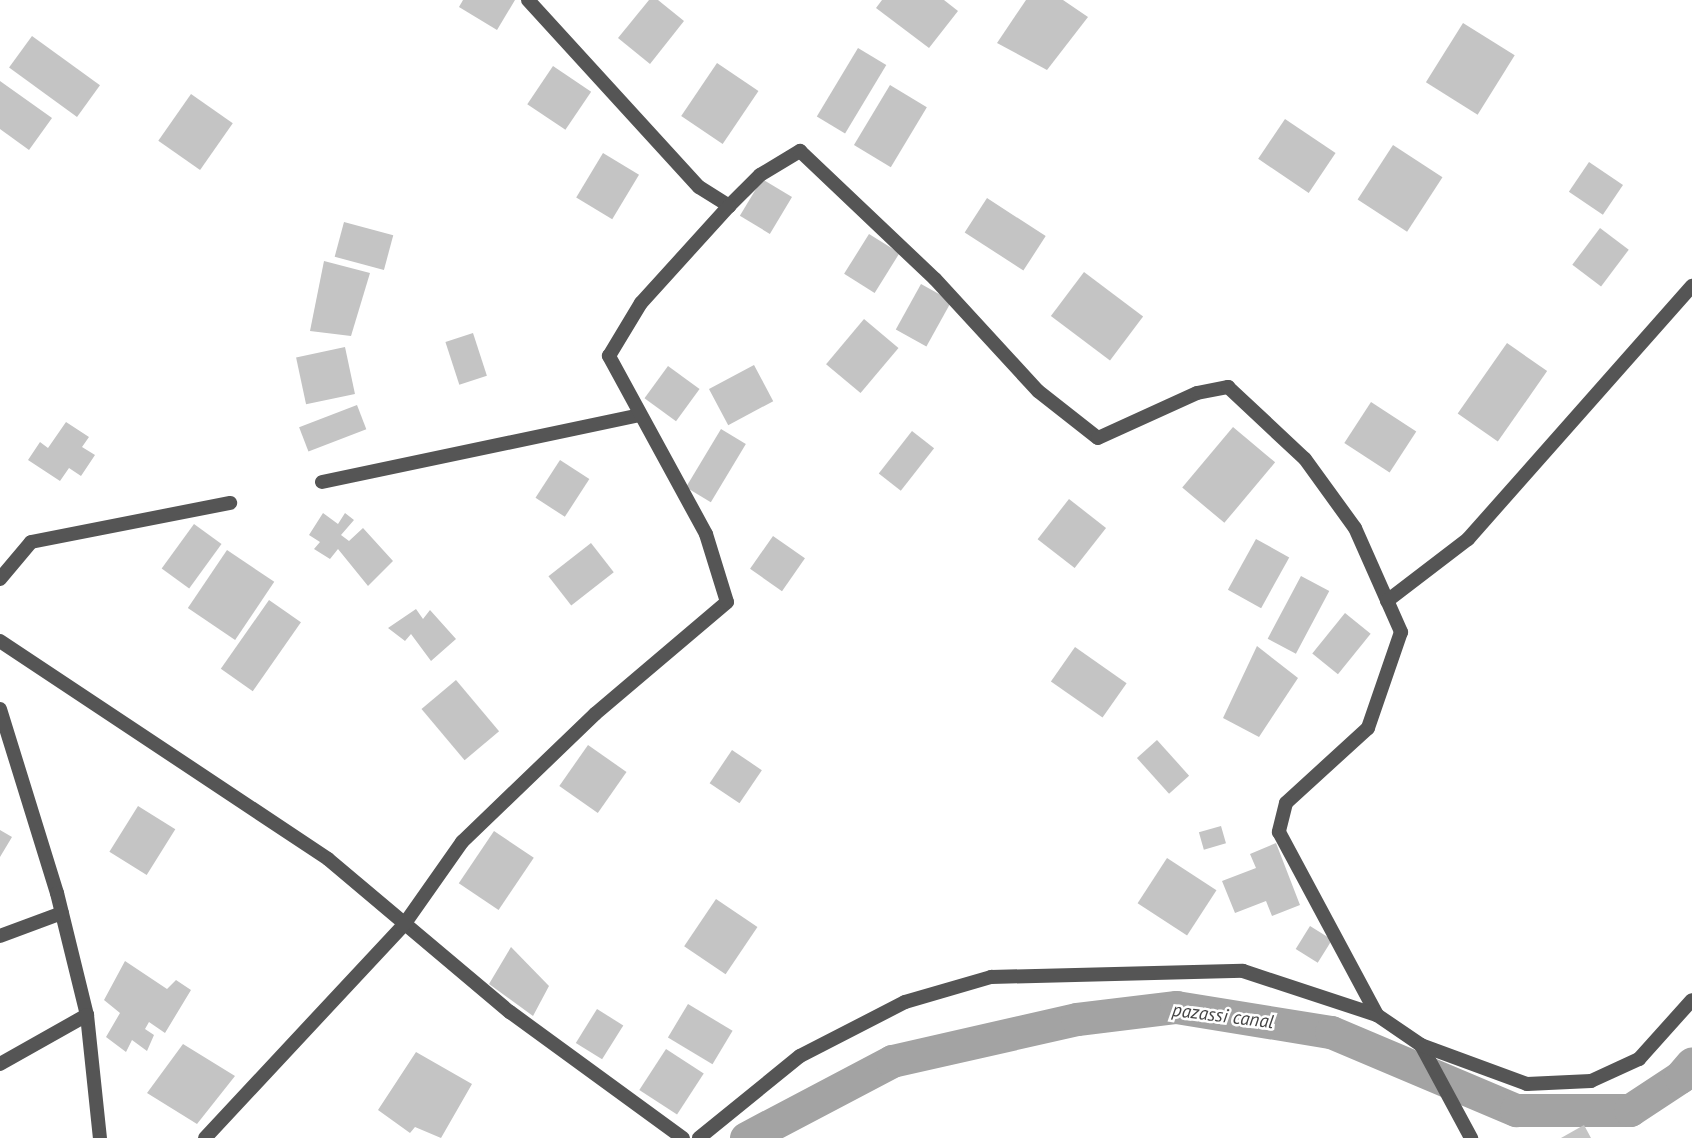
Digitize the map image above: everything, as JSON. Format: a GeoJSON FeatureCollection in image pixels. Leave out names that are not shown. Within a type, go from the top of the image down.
{"type":"FeatureCollection","features":[{"type":"Feature","properties":{"kind":"street"},"geometry":{"type":"LineString","coordinates":[[528,0],[699,187],[729,206]]}},
{"type":"Feature","properties":{"kind":"street"},"geometry":{"type":"LineString","coordinates":[[205,1138],[403,926],[462,842],[595,714],[727,603],[706,534],[609,356],[641,303],[729,206],[760,175],[800,151],[935,279],[1038,391],[1098,438],[1197,393],[1228,387],[1305,459],[1354,528],[1401,632],[1368,728],[1286,803],[1280,817],[1279,832],[1377,1015]]}},
{"type":"Feature","properties":{"kind":"street"},"geometry":{"type":"LineString","coordinates":[[1387,601],[1468,539],[1692,286]]}},
{"type":"Feature","properties":{"kind":"street"},"geometry":{"type":"LineString","coordinates":[[322,482],[640,415]]}},
{"type":"Feature","properties":{"kind":"street"},"geometry":{"type":"LineString","coordinates":[[0,579],[31,542],[230,503]]}},
{"type":"Feature","properties":{"kind":"street"},"geometry":{"type":"LineString","coordinates":[[0,641],[328,859],[403,926],[587,1072],[682,1138]]}},
{"type":"Feature","properties":{"kind":"street"},"geometry":{"type":"LineString","coordinates":[[0,709],[62,913],[87,1015],[100,1138]]}},
{"type":"Feature","properties":{"kind":"street"},"geometry":{"type":"LineString","coordinates":[[0,936],[62,913]]}},
{"type":"Feature","properties":{"kind":"street"},"geometry":{"type":"LineString","coordinates":[[699,1138],[800,1056],[905,1002],[991,977],[1243,971],[1377,1015],[1422,1047],[1527,1084],[1591,1081],[1639,1059],[1692,1000]]}},
{"type":"Feature","properties":{"kind":"street"},"geometry":{"type":"LineString","coordinates":[[0,1064],[87,1015]]}},
{"type":"Feature","properties":{"kind":"street"},"geometry":{"type":"LineString","coordinates":[[1422,1047],[1471,1138]]}},
{"type":"Feature","properties":{"kind":"building"},"geometry":{"type":"Polygon","coordinates":[[[463,0],[515,0],[497,30],[459,7],[463,0]]]}},
{"type":"Feature","properties":{"kind":"building"},"geometry":{"type":"Polygon","coordinates":[[[649,0],[658,0],[684,21],[650,64],[618,38],[649,0]]]}},
{"type":"Feature","properties":{"kind":"building"},"geometry":{"type":"Polygon","coordinates":[[[882,0],[944,0],[958,11],[929,48],[876,8],[882,0]]]}},
{"type":"Feature","properties":{"kind":"building"},"geometry":{"type":"Polygon","coordinates":[[[1026,0],[1063,0],[1088,17],[1047,70],[997,43],[1026,0]]]}},
{"type":"Feature","properties":{"kind":"building"},"geometry":{"type":"Polygon","coordinates":[[[1463,23],[1515,55],[1478,115],[1426,82],[1463,23]]]}},
{"type":"Feature","properties":{"kind":"building"},"geometry":{"type":"Polygon","coordinates":[[[32,36],[100,85],[77,117],[9,68],[32,36]]]}},
{"type":"Feature","properties":{"kind":"building"},"geometry":{"type":"Polygon","coordinates":[[[858,48],[886,65],[845,134],[817,117],[858,48]]]}},
{"type":"Feature","properties":{"kind":"building"},"geometry":{"type":"Polygon","coordinates":[[[717,63],[758,91],[723,144],[681,116],[717,63]]]}},
{"type":"Feature","properties":{"kind":"building"},"geometry":{"type":"Polygon","coordinates":[[[553,66],[591,92],[565,130],[527,104],[553,66]]]}},
{"type":"Feature","properties":{"kind":"building"},"geometry":{"type":"Polygon","coordinates":[[[0,81],[52,118],[29,150],[0,129],[0,81]]]}},
{"type":"Feature","properties":{"kind":"building"},"geometry":{"type":"Polygon","coordinates":[[[890,85],[927,107],[891,167],[854,145],[890,85]]]}},
{"type":"Feature","properties":{"kind":"building"},"geometry":{"type":"Polygon","coordinates":[[[191,94],[233,123],[200,170],[158,141],[191,94]]]}},
{"type":"Feature","properties":{"kind":"building"},"geometry":{"type":"Polygon","coordinates":[[[1285,119],[1336,153],[1309,193],[1258,159],[1285,119]]]}},
{"type":"Feature","properties":{"kind":"building"},"geometry":{"type":"Polygon","coordinates":[[[1393,145],[1442,177],[1407,232],[1358,200],[1393,145]]]}},
{"type":"Feature","properties":{"kind":"building"},"geometry":{"type":"Polygon","coordinates":[[[603,153],[639,175],[612,219],[576,198],[603,153]]]}},
{"type":"Feature","properties":{"kind":"building"},"geometry":{"type":"Polygon","coordinates":[[[1589,162],[1623,185],[1603,215],[1569,192],[1589,162]]]}},
{"type":"Feature","properties":{"kind":"building"},"geometry":{"type":"Polygon","coordinates":[[[762,179],[792,197],[770,234],[740,216],[762,179]]]}},
{"type":"Feature","properties":{"kind":"building"},"geometry":{"type":"Polygon","coordinates":[[[987,198],[1046,236],[1023,271],[965,232],[987,198]]]}},
{"type":"Feature","properties":{"kind":"building"},"geometry":{"type":"Polygon","coordinates":[[[344,222],[393,235],[384,270],[335,257],[344,222]]]}},
{"type":"Feature","properties":{"kind":"building"},"geometry":{"type":"Polygon","coordinates":[[[1600,228],[1629,250],[1601,286],[1572,265],[1600,228]]]}},
{"type":"Feature","properties":{"kind":"building"},"geometry":{"type":"Polygon","coordinates":[[[869,234],[900,253],[875,293],[844,274],[869,234]]]}},
{"type":"Feature","properties":{"kind":"building"},"geometry":{"type":"Polygon","coordinates":[[[324,261],[370,273],[351,336],[310,331],[324,261]]]}},
{"type":"Feature","properties":{"kind":"building"},"geometry":{"type":"Polygon","coordinates":[[[1084,272],[1143,317],[1110,360],[1051,316],[1084,272]]]}},
{"type":"Feature","properties":{"kind":"building"},"geometry":{"type":"Polygon","coordinates":[[[921,284],[952,301],[926,346],[896,329],[921,284]]]}},
{"type":"Feature","properties":{"kind":"building"},"geometry":{"type":"Polygon","coordinates":[[[864,319],[898,348],[861,393],[826,364],[864,319]]]}},
{"type":"Feature","properties":{"kind":"building"},"geometry":{"type":"Polygon","coordinates":[[[473,333],[487,376],[459,385],[445,342],[473,333]]]}},
{"type":"Feature","properties":{"kind":"building"},"geometry":{"type":"Polygon","coordinates":[[[1507,343],[1547,371],[1498,442],[1458,413],[1507,343]]]}},
{"type":"Feature","properties":{"kind":"building"},"geometry":{"type":"Polygon","coordinates":[[[345,347],[355,394],[306,404],[296,357],[345,347]]]}},
{"type":"Feature","properties":{"kind":"building"},"geometry":{"type":"Polygon","coordinates":[[[754,365],[773,401],[728,425],[709,389],[754,365]]]}},
{"type":"Feature","properties":{"kind":"building"},"geometry":{"type":"Polygon","coordinates":[[[668,366],[700,389],[676,421],[644,398],[668,366]]]}},
{"type":"Feature","properties":{"kind":"building"},"geometry":{"type":"Polygon","coordinates":[[[1371,402],[1416,431],[1390,473],[1344,443],[1371,402]]]}},
{"type":"Feature","properties":{"kind":"building"},"geometry":{"type":"Polygon","coordinates":[[[357,405],[366,429],[308,451],[299,427],[357,405]]]}},
{"type":"Feature","properties":{"kind":"building"},"geometry":{"type":"Polygon","coordinates":[[[66,422],[89,437],[82,447],[95,455],[81,476],[69,468],[60,481],[28,460],[40,442],[48,448],[66,422]]]}},
{"type":"Feature","properties":{"kind":"building"},"geometry":{"type":"Polygon","coordinates":[[[1233,427],[1275,462],[1224,523],[1182,488],[1233,427]]]}},
{"type":"Feature","properties":{"kind":"building"},"geometry":{"type":"Polygon","coordinates":[[[721,429],[746,444],[711,502],[686,487],[721,429]]]}},
{"type":"Feature","properties":{"kind":"building"},"geometry":{"type":"Polygon","coordinates":[[[912,431],[934,448],[901,491],[879,474],[912,431]]]}},
{"type":"Feature","properties":{"kind":"building"},"geometry":{"type":"Polygon","coordinates":[[[560,460],[589,479],[565,517],[535,498],[560,460]]]}},
{"type":"Feature","properties":{"kind":"building"},"geometry":{"type":"Polygon","coordinates":[[[1069,499],[1106,528],[1075,568],[1038,539],[1069,499]]]}},
{"type":"Feature","properties":{"kind":"building"},"geometry":{"type":"Polygon","coordinates":[[[323,513],[338,524],[345,513],[354,520],[341,535],[349,541],[363,528],[393,561],[368,586],[338,549],[330,559],[314,549],[320,542],[309,535],[323,513]]]}},
{"type":"Feature","properties":{"kind":"building"},"geometry":{"type":"Polygon","coordinates":[[[194,524],[222,544],[189,588],[162,568],[194,524]]]}},
{"type":"Feature","properties":{"kind":"building"},"geometry":{"type":"Polygon","coordinates":[[[773,536],[805,558],[782,591],[750,569],[773,536]]]}},
{"type":"Feature","properties":{"kind":"building"},"geometry":{"type":"Polygon","coordinates":[[[1256,539],[1289,557],[1261,608],[1228,590],[1256,539]]]}},
{"type":"Feature","properties":{"kind":"building"},"geometry":{"type":"Polygon","coordinates":[[[591,543],[614,572],[571,605],[548,576],[591,543]]]}},
{"type":"Feature","properties":{"kind":"building"},"geometry":{"type":"Polygon","coordinates":[[[227,550],[274,582],[235,640],[188,608],[227,550]]]}},
{"type":"Feature","properties":{"kind":"building"},"geometry":{"type":"Polygon","coordinates":[[[1301,576],[1329,591],[1296,654],[1268,639],[1301,576]]]}},
{"type":"Feature","properties":{"kind":"building"},"geometry":{"type":"Polygon","coordinates":[[[269,600],[301,622],[253,691],[221,669],[269,600]]]}},
{"type":"Feature","properties":{"kind":"building"},"geometry":{"type":"Polygon","coordinates":[[[416,609],[423,619],[430,610],[456,639],[431,661],[411,634],[405,641],[388,628],[416,609]]]}},
{"type":"Feature","properties":{"kind":"building"},"geometry":{"type":"Polygon","coordinates":[[[1345,613],[1371,634],[1338,674],[1312,653],[1345,613]]]}},
{"type":"Feature","properties":{"kind":"building"},"geometry":{"type":"Polygon","coordinates":[[[1257,646],[1298,678],[1259,737],[1223,718],[1257,646]]]}},
{"type":"Feature","properties":{"kind":"building"},"geometry":{"type":"Polygon","coordinates":[[[1075,647],[1127,683],[1103,718],[1051,681],[1075,647]]]}},
{"type":"Feature","properties":{"kind":"building"},"geometry":{"type":"Polygon","coordinates":[[[456,680],[499,731],[465,760],[422,709],[456,680]]]}},
{"type":"Feature","properties":{"kind":"building"},"geometry":{"type":"Polygon","coordinates":[[[1157,740],[1189,776],[1169,794],[1137,758],[1157,740]]]}},
{"type":"Feature","properties":{"kind":"building"},"geometry":{"type":"Polygon","coordinates":[[[588,745],[627,772],[598,813],[559,786],[588,745]]]}},
{"type":"Feature","properties":{"kind":"building"},"geometry":{"type":"Polygon","coordinates":[[[732,750],[762,770],[739,803],[710,783],[732,750]]]}},
{"type":"Feature","properties":{"kind":"building"},"geometry":{"type":"Polygon","coordinates":[[[138,806],[175,829],[147,875],[109,852],[138,806]]]}},
{"type":"Feature","properties":{"kind":"building"},"geometry":{"type":"Polygon","coordinates":[[[1221,826],[1226,843],[1204,850],[1199,832],[1221,826]]]}},
{"type":"Feature","properties":{"kind":"building"},"geometry":{"type":"Polygon","coordinates":[[[0,830],[12,837],[0,857],[0,830]]]}},
{"type":"Feature","properties":{"kind":"building"},"geometry":{"type":"Polygon","coordinates":[[[494,831],[534,858],[499,910],[459,883],[494,831]]]}},
{"type":"Feature","properties":{"kind":"building"},"geometry":{"type":"Polygon","coordinates":[[[1276,843],[1300,905],[1272,916],[1266,901],[1235,913],[1222,881],[1256,868],[1250,854],[1276,843]]]}},
{"type":"Feature","properties":{"kind":"building"},"geometry":{"type":"Polygon","coordinates":[[[1167,858],[1216,890],[1187,935],[1138,903],[1167,858]]]}},
{"type":"Feature","properties":{"kind":"building"},"geometry":{"type":"Polygon","coordinates":[[[716,899],[757,927],[726,974],[684,946],[716,899]]]}},
{"type":"Feature","properties":{"kind":"building"},"geometry":{"type":"Polygon","coordinates":[[[1310,926],[1332,940],[1318,963],[1296,949],[1310,926]]]}},
{"type":"Feature","properties":{"kind":"building"},"geometry":{"type":"Polygon","coordinates":[[[511,947],[549,986],[533,1016],[489,984],[511,947]]]}},
{"type":"Feature","properties":{"kind":"building"},"geometry":{"type":"Polygon","coordinates":[[[125,961],[167,989],[176,980],[191,990],[165,1033],[149,1022],[145,1029],[154,1035],[147,1051],[132,1040],[126,1052],[106,1037],[120,1013],[104,1000],[125,961]]]}},
{"type":"Feature","properties":{"kind":"building"},"geometry":{"type":"Polygon","coordinates":[[[688,1004],[733,1031],[712,1064],[668,1037],[688,1004]]]}},
{"type":"Feature","properties":{"kind":"building"},"geometry":{"type":"Polygon","coordinates":[[[597,1009],[623,1025],[602,1059],[576,1043],[597,1009]]]}},
{"type":"Feature","properties":{"kind":"building"},"geometry":{"type":"Polygon","coordinates":[[[183,1044],[235,1076],[197,1124],[147,1093],[183,1044]]]}},
{"type":"Feature","properties":{"kind":"building"},"geometry":{"type":"Polygon","coordinates":[[[666,1049],[704,1074],[677,1115],[639,1090],[666,1049]]]}},
{"type":"Feature","properties":{"kind":"building"},"geometry":{"type":"Polygon","coordinates":[[[416,1052],[472,1084],[441,1138],[415,1127],[410,1133],[378,1110],[416,1052]]]}},
{"type":"Feature","properties":{"kind":"building"},"geometry":{"type":"Polygon","coordinates":[[[1584,1125],[1591,1138],[1561,1138],[1584,1125]]]}},
{"type":"Feature","properties":{"kind":"waterway","name":"pazassi canal"},"geometry":{"type":"LineString","coordinates":[[746,1138],[892,1061],[1077,1019],[1176,1007],[1331,1032],[1516,1110],[1630,1110],[1680,1077],[1692,1063]]}}]}
